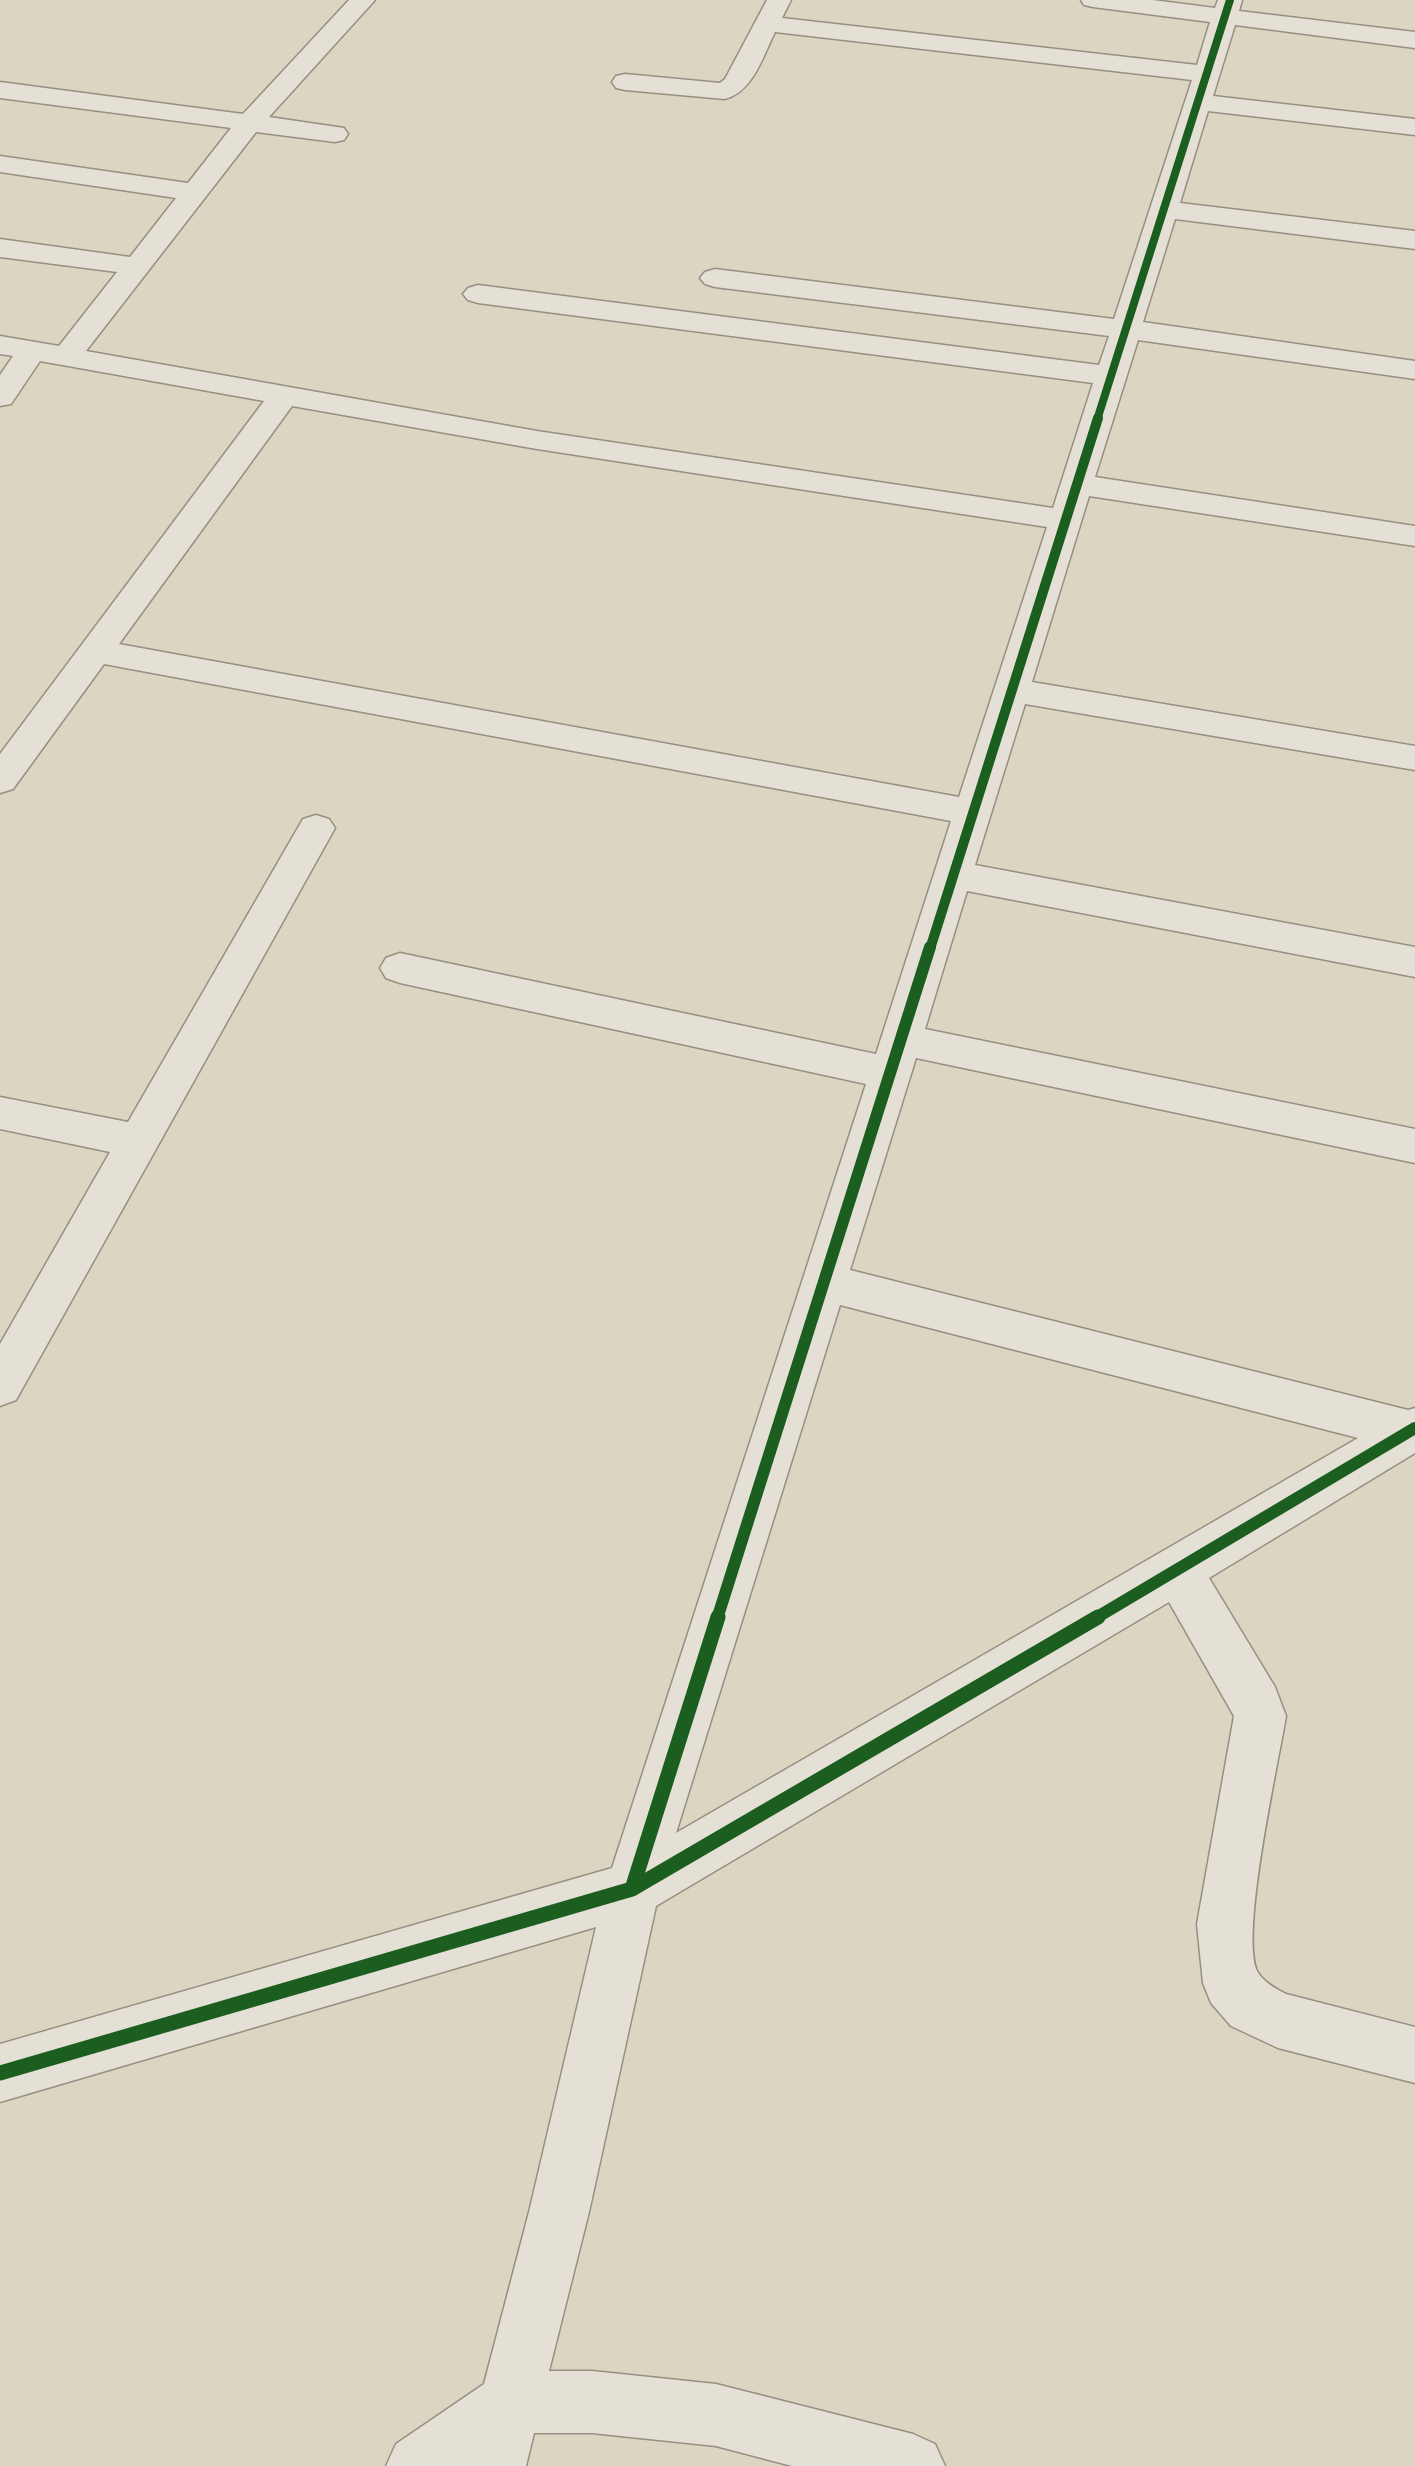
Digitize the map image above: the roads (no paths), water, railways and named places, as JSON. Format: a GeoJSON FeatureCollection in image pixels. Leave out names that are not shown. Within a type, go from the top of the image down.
{"type":"FeatureCollection","features":[{"type":"Feature","properties":{"kind":"street"},"geometry":{"type":"LineString","coordinates":[[67,356],[134,266],[250,122],[363,0]]}},
{"type":"Feature","properties":{"kind":"street"},"geometry":{"type":"LineString","coordinates":[[625,82],[725,91],[736,83],[779,0]]}},
{"type":"Feature","properties":{"kind":"street"},"geometry":{"type":"LineString","coordinates":[[1093,0],[1228,8],[1415,40]]}},
{"type":"Feature","properties":{"kind":"street"},"geometry":{"type":"LineString","coordinates":[[494,2466],[559,2212],[632,1889],[1228,8]]}},
{"type":"Feature","properties":{"kind":"street"},"geometry":{"type":"LineString","coordinates":[[767,24],[1203,88],[1415,127]]}},
{"type":"Feature","properties":{"kind":"street"},"geometry":{"type":"LineString","coordinates":[[0,90],[335,134]]}},
{"type":"Feature","properties":{"kind":"street"},"geometry":{"type":"LineString","coordinates":[[0,164],[194,192]]}},
{"type":"Feature","properties":{"kind":"street"},"geometry":{"type":"LineString","coordinates":[[1164,209],[1415,240]]}},
{"type":"Feature","properties":{"kind":"street"},"geometry":{"type":"LineString","coordinates":[[0,248],[134,266]]}},
{"type":"Feature","properties":{"kind":"street"},"geometry":{"type":"LineString","coordinates":[[715,278],[1126,329],[1415,370]]}},
{"type":"Feature","properties":{"kind":"street"},"geometry":{"type":"LineString","coordinates":[[478,294],[1111,376]]}},
{"type":"Feature","properties":{"kind":"street"},"geometry":{"type":"LineString","coordinates":[[0,345],[537,440],[1072,502],[1415,536]]}},
{"type":"Feature","properties":{"kind":"street"},"geometry":{"type":"LineString","coordinates":[[0,397],[32,350]]}},
{"type":"Feature","properties":{"kind":"street"},"geometry":{"type":"LineString","coordinates":[[0,780],[284,395]]}},
{"type":"Feature","properties":{"kind":"street"},"geometry":{"type":"LineString","coordinates":[[96,651],[971,812]]}},
{"type":"Feature","properties":{"kind":"street"},"geometry":{"type":"LineString","coordinates":[[1010,690],[1415,758]]}},
{"type":"Feature","properties":{"kind":"street"},"geometry":{"type":"LineString","coordinates":[[0,1386],[316,828]]}},
{"type":"Feature","properties":{"kind":"street"},"geometry":{"type":"LineString","coordinates":[[952,874],[1415,962]]}},
{"type":"Feature","properties":{"kind":"street"},"geometry":{"type":"LineString","coordinates":[[400,968],[1415,1146]]}},
{"type":"Feature","properties":{"kind":"street"},"geometry":{"type":"LineString","coordinates":[[0,1113],[138,1141]]}},
{"type":"Feature","properties":{"kind":"street"},"geometry":{"type":"LineString","coordinates":[[823,1282],[1412,1430]]}},
{"type":"Feature","properties":{"kind":"street"},"geometry":{"type":"LineString","coordinates":[[0,2073],[632,1889],[1178,1571],[1412,1430]]}},
{"type":"Feature","properties":{"kind":"street"},"geometry":{"type":"LineString","coordinates":[[1178,1571],[1257,1704],[1260,1716],[1224,1924],[1231,1983],[1251,2006],[1278,2020],[1415,2055]]}},
{"type":"Feature","properties":{"kind":"street"},"geometry":{"type":"LineString","coordinates":[[418,2466],[512,2402],[592,2402],[716,2415],[913,2466]]}}]}
